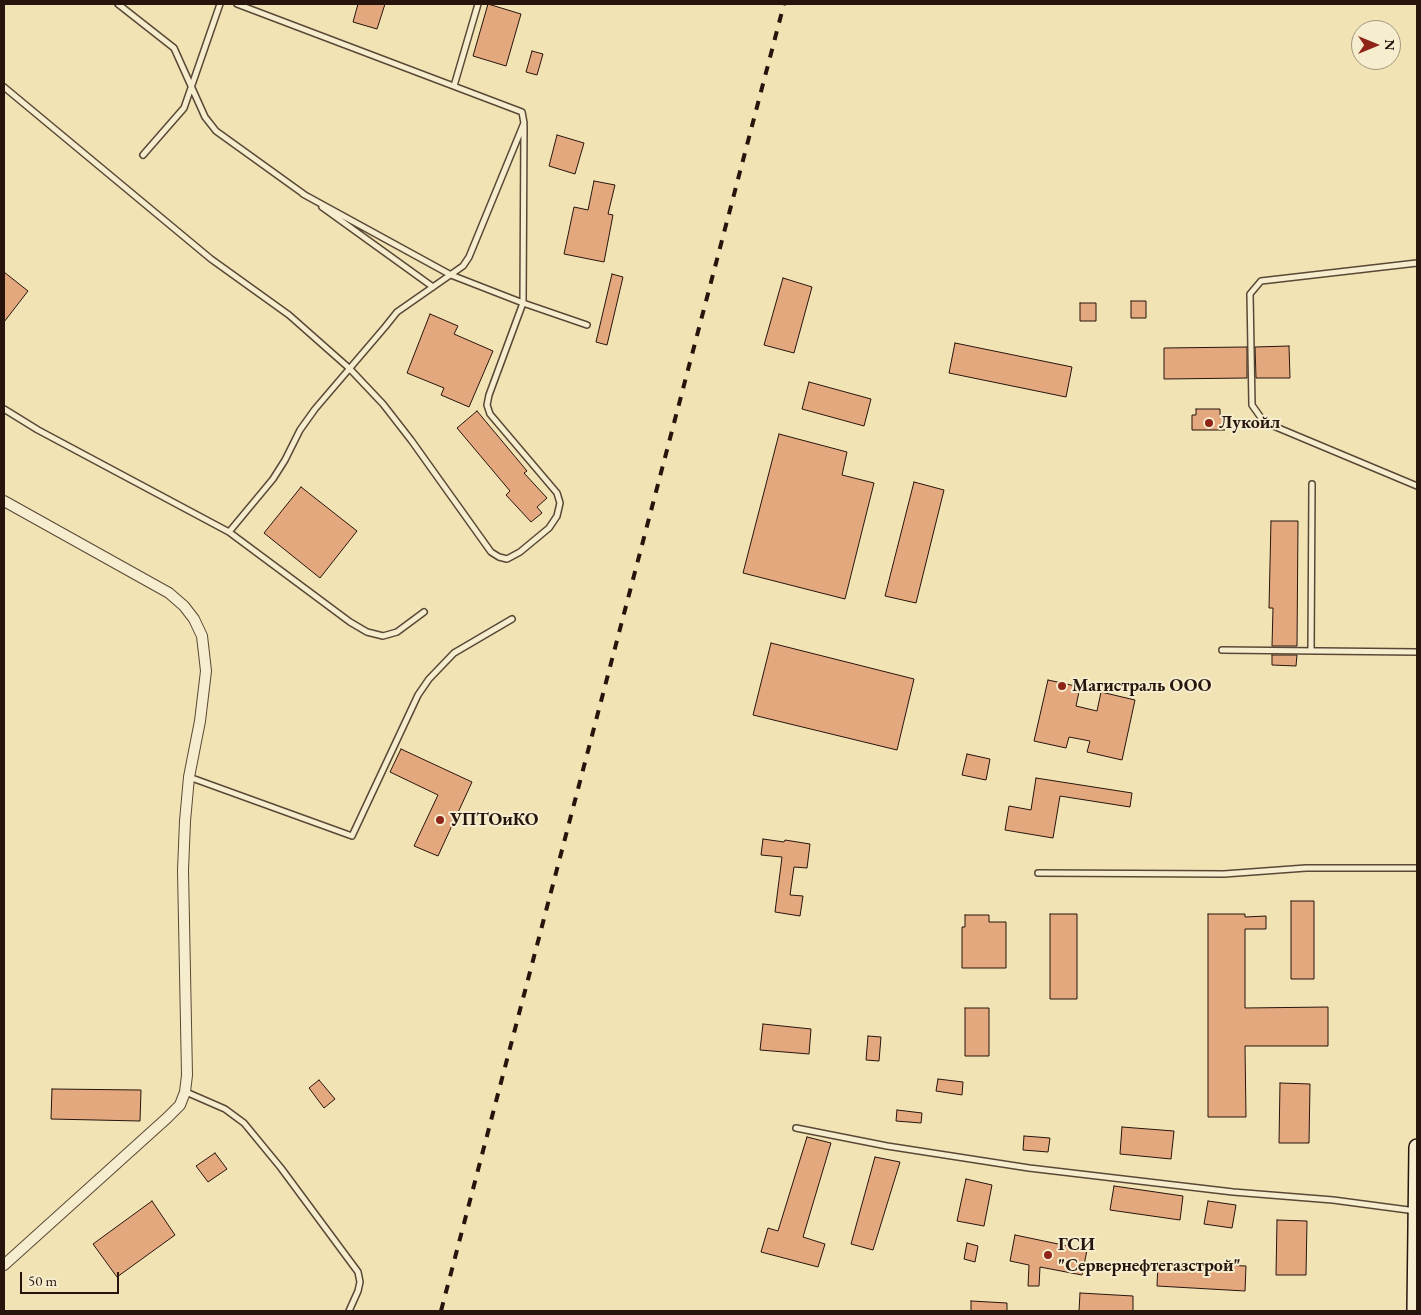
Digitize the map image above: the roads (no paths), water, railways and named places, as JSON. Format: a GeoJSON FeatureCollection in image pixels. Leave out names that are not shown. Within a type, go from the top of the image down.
{"type":"FeatureCollection","features":[{"type":"Feature","properties":{"kind":"street"},"geometry":{"type":"LineString","coordinates":[[4,501],[168,593],[184,606],[194,619],[202,636],[206,671],[185,821],[183,870],[187,1075],[185,1092],[180,1105],[167,1118],[4,1265]]}},
{"type":"Feature","properties":{"kind":"street"},"geometry":{"type":"LineString","coordinates":[[1415,1311],[1417,1147]]}},
{"type":"Feature","properties":{"kind":"lane"},"geometry":{"type":"LineString","coordinates":[[118,4],[174,48],[205,117],[216,131],[433,288]]}},
{"type":"Feature","properties":{"kind":"lane"},"geometry":{"type":"LineString","coordinates":[[144,155],[184,108],[220,4]]}},
{"type":"Feature","properties":{"kind":"lane"},"geometry":{"type":"LineString","coordinates":[[4,87],[211,259],[289,315],[350,368],[383,404],[411,440],[492,552],[499,558],[507,559],[520,552],[549,528],[557,516],[560,503],[557,493],[490,414],[487,404],[522,303],[524,123],[522,112],[237,4]]}},
{"type":"Feature","properties":{"kind":"lane"},"geometry":{"type":"LineString","coordinates":[[454,86],[478,4]]}},
{"type":"Feature","properties":{"kind":"lane"},"geometry":{"type":"LineString","coordinates":[[229,532],[273,479],[300,430],[315,409],[398,312],[463,266],[469,257],[524,123]]}},
{"type":"Feature","properties":{"kind":"lane"},"geometry":{"type":"LineString","coordinates":[[303,194],[450,275],[522,303],[587,325]]}},
{"type":"Feature","properties":{"kind":"lane"},"geometry":{"type":"LineString","coordinates":[[1417,262],[1261,281],[1250,294],[1252,405],[1264,422],[1417,486]]}},
{"type":"Feature","properties":{"kind":"lane"},"geometry":{"type":"LineString","coordinates":[[4,409],[38,430],[229,532],[350,622],[367,632],[383,636],[398,632],[424,612]]}},
{"type":"Feature","properties":{"kind":"lane"},"geometry":{"type":"LineString","coordinates":[[1311,651],[1312,484]]}},
{"type":"Feature","properties":{"kind":"lane"},"geometry":{"type":"LineString","coordinates":[[190,777],[352,836],[418,695],[429,679],[454,653],[512,619]]}},
{"type":"Feature","properties":{"kind":"lane"},"geometry":{"type":"LineString","coordinates":[[1222,650],[1417,652]]}},
{"type":"Feature","properties":{"kind":"lane"},"geometry":{"type":"LineString","coordinates":[[1038,873],[1224,874],[1306,868],[1417,868]]}},
{"type":"Feature","properties":{"kind":"lane"},"geometry":{"type":"LineString","coordinates":[[185,1092],[225,1109],[244,1123],[281,1168],[358,1272],[360,1282],[350,1311]]}},
{"type":"Feature","properties":{"kind":"lane"},"geometry":{"type":"LineString","coordinates":[[796,1128],[887,1146],[1029,1168],[1233,1192],[1333,1200],[1416,1211]]}},
{"type":"Feature","properties":{"kind":"railway"},"geometry":{"type":"LineString","coordinates":[[441,1311],[784,4]]}},
{"type":"Feature","properties":{"kind":"place","name":"Лукойл"},"geometry":{"type":"Point","coordinates":[1209,423]}},
{"type":"Feature","properties":{"kind":"place","name":"Магистраль ООО"},"geometry":{"type":"Point","coordinates":[1062,686]}},
{"type":"Feature","properties":{"kind":"place","name":"УПТОиКО"},"geometry":{"type":"Point","coordinates":[440,820]}},
{"type":"Feature","properties":{"kind":"place","name":"ГСИ \"Сервернефтегазстрой\""},"geometry":{"type":"Point","coordinates":[1048,1255]}}]}
